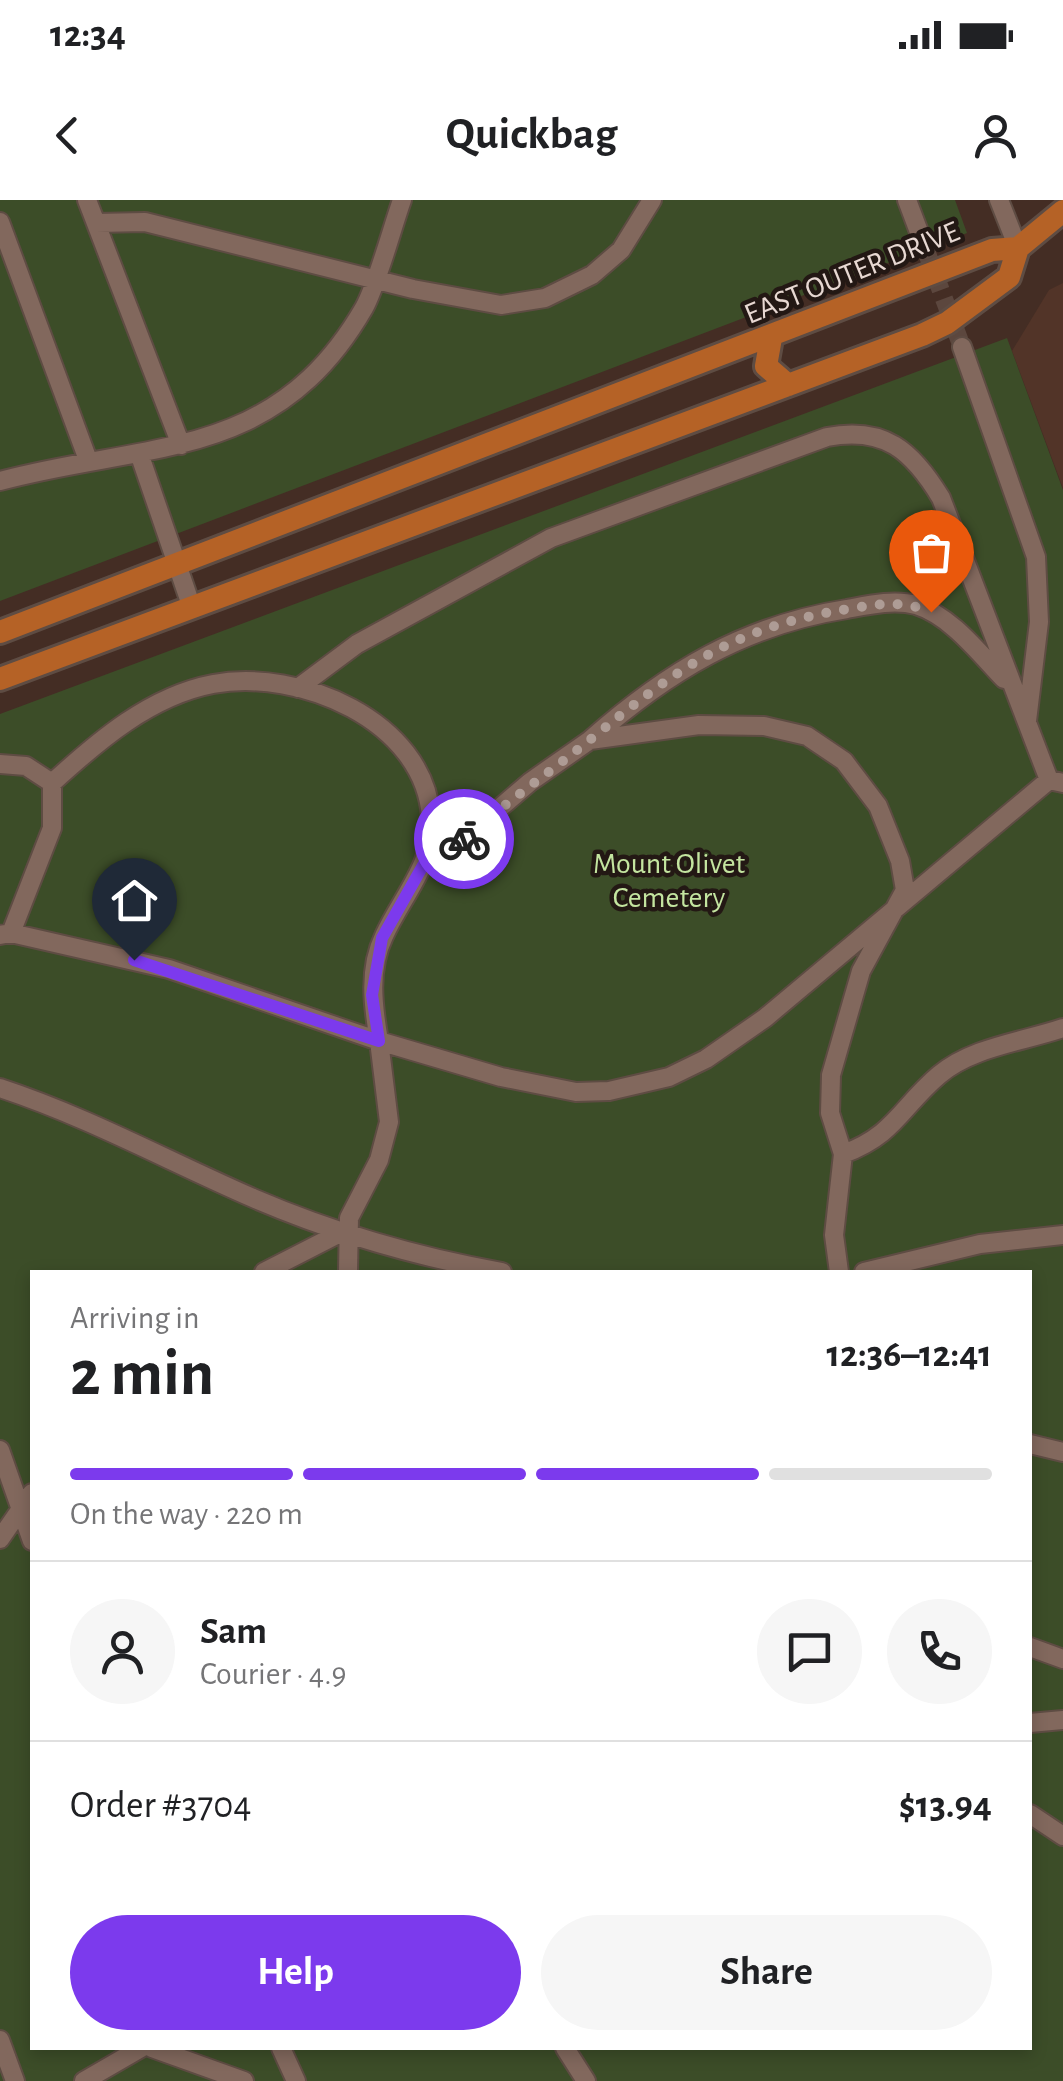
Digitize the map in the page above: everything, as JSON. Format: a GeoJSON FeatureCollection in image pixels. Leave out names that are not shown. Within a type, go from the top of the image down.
{"type":"FeatureCollection","features":[{"type":"Feature","properties":{"kind":"main road"},"geometry":{"type":"LineString","coordinates":[[0,679],[947,323],[1009,277],[1018,248],[1062,212]]}},
{"type":"Feature","properties":{"kind":"main road","name":"EAST OUTER DRIVE"},"geometry":{"type":"LineString","coordinates":[[0,632],[772,338],[992,250],[1018,248]]}},
{"type":"Feature","properties":{"kind":"main road"},"geometry":{"type":"LineString","coordinates":[[772,338],[766,366],[788,385]]}},
{"type":"Feature","properties":{"kind":"street"},"geometry":{"type":"LineString","coordinates":[[87,200],[181,445]]}},
{"type":"Feature","properties":{"kind":"street"},"geometry":{"type":"LineString","coordinates":[[0,481],[224,434],[272,410],[297,392],[366,306],[402,200]]}},
{"type":"Feature","properties":{"kind":"street"},"geometry":{"type":"LineString","coordinates":[[96,223],[145,222],[482,303],[545,298],[578,284],[610,261],[633,234],[652,200]]}},
{"type":"Feature","properties":{"kind":"street"},"geometry":{"type":"LineString","coordinates":[[906,200],[925,248]]}},
{"type":"Feature","properties":{"kind":"street"},"geometry":{"type":"LineString","coordinates":[[999,200],[1018,248]]}},
{"type":"Feature","properties":{"kind":"street"},"geometry":{"type":"LineString","coordinates":[[1054,200],[1062,212]]}},
{"type":"Feature","properties":{"kind":"street"},"geometry":{"type":"LineString","coordinates":[[0,222],[88,460]]}},
{"type":"Feature","properties":{"kind":"street"},"geometry":{"type":"LineString","coordinates":[[962,346],[1036,557],[1039,622],[1027,721]]}},
{"type":"Feature","properties":{"kind":"street"},"geometry":{"type":"LineString","coordinates":[[298,688],[357,644],[551,538],[827,437],[859,432],[888,441],[914,460],[941,498],[1011,687],[1056,782],[936,878],[892,907],[766,1018],[706,1059],[636,1086],[576,1092],[544,1087],[379,1041],[169,969],[6,934],[52,828],[52,783],[110,733],[188,691],[237,682],[298,688],[368,718],[406,750],[424,788],[431,815],[425,862],[382,938],[376,962],[372,995],[379,1041],[389,1122],[378,1160],[346,1230],[348,1270]]}},
{"type":"Feature","properties":{"kind":"street"},"geometry":{"type":"LineString","coordinates":[[139,453],[192,608]]}},
{"type":"Feature","properties":{"kind":"street"},"geometry":{"type":"LineString","coordinates":[[425,862],[460,842],[530,782],[590,740],[666,678],[738,638],[778,623],[901,603],[931,612],[1011,687]]}},
{"type":"Feature","properties":{"kind":"street"},"geometry":{"type":"LineString","coordinates":[[590,740],[739,724],[786,729],[825,745],[861,781],[892,837],[904,890],[861,971],[830,1076],[830,1113],[843,1154],[834,1235],[839,1270]]}},
{"type":"Feature","properties":{"kind":"street"},"geometry":{"type":"LineString","coordinates":[[0,764],[26,766],[52,783]]}},
{"type":"Feature","properties":{"kind":"street"},"geometry":{"type":"LineString","coordinates":[[843,1154],[871,1144],[892,1128],[937,1076],[957,1063],[1063,1028]]}},
{"type":"Feature","properties":{"kind":"street"},"geometry":{"type":"LineString","coordinates":[[0,1088],[72,1114],[254,1198],[415,1254],[492,1270]]}},
{"type":"Feature","properties":{"kind":"street"},"geometry":{"type":"LineString","coordinates":[[268,1270],[346,1230]]}},
{"type":"Feature","properties":{"kind":"street"},"geometry":{"type":"LineString","coordinates":[[872,1270],[980,1244],[1063,1235]]}},
{"type":"Feature","properties":{"kind":"street"},"geometry":{"type":"LineString","coordinates":[[1032,1444],[1063,1452]]}},
{"type":"Feature","properties":{"kind":"street"},"geometry":{"type":"LineString","coordinates":[[0,1450],[27,1514]]}},
{"type":"Feature","properties":{"kind":"street"},"geometry":{"type":"LineString","coordinates":[[0,1515],[27,1514]]}},
{"type":"Feature","properties":{"kind":"street"},"geometry":{"type":"LineString","coordinates":[[0,1539],[27,1514]]}},
{"type":"Feature","properties":{"kind":"street"},"geometry":{"type":"LineString","coordinates":[[1032,1649],[1063,1659]]}},
{"type":"Feature","properties":{"kind":"street"},"geometry":{"type":"LineString","coordinates":[[1032,1723],[1063,1720]]}},
{"type":"Feature","properties":{"kind":"street"},"geometry":{"type":"LineString","coordinates":[[1032,1815],[1063,1836]]}},
{"type":"Feature","properties":{"kind":"street"},"geometry":{"type":"LineString","coordinates":[[0,2040],[14,2081]]}},
{"type":"Feature","properties":{"kind":"street"},"geometry":{"type":"LineString","coordinates":[[84,2081],[138,2050]]}},
{"type":"Feature","properties":{"kind":"street"},"geometry":{"type":"LineString","coordinates":[[158,2050],[244,2081]]}},
{"type":"Feature","properties":{"kind":"street"},"geometry":{"type":"LineString","coordinates":[[282,2050],[296,2081]]}},
{"type":"Feature","properties":{"kind":"street"},"geometry":{"type":"LineString","coordinates":[[565,2050],[586,2081]]}},
{"type":"Feature","properties":{"kind":"shaded area"},"geometry":{"type":"Polygon","coordinates":[[[1063,283],[1063,488],[1012,351],[1049,290],[1063,283]]]}},
{"type":"Feature","properties":{"kind":"green space"},"geometry":{"type":"Polygon","coordinates":[[[0,200],[955,200],[967,233],[0,601],[0,200]]]}},
{"type":"Feature","properties":{"kind":"green space","name":"Mount Olivet Cemetery"},"geometry":{"type":"Polygon","coordinates":[[[1007,338],[1063,490],[1063,2081],[0,2081],[0,714],[1007,338]]]}},
{"type":"Feature","properties":{"kind":"tunnel"},"geometry":{"type":"LineString","coordinates":[[925,248],[962,347]]}},
{"type":"Feature","properties":{"kind":"way so far"},"geometry":{"type":"LineString","coordinates":[[464,839],[638,698],[738,638],[778,623],[872,605],[901,603],[931,612]]}},
{"type":"Feature","properties":{"kind":"route"},"geometry":{"type":"LineString","coordinates":[[134,960],[379,1041],[372,995],[382,938],[425,862],[464,839]]}}]}
